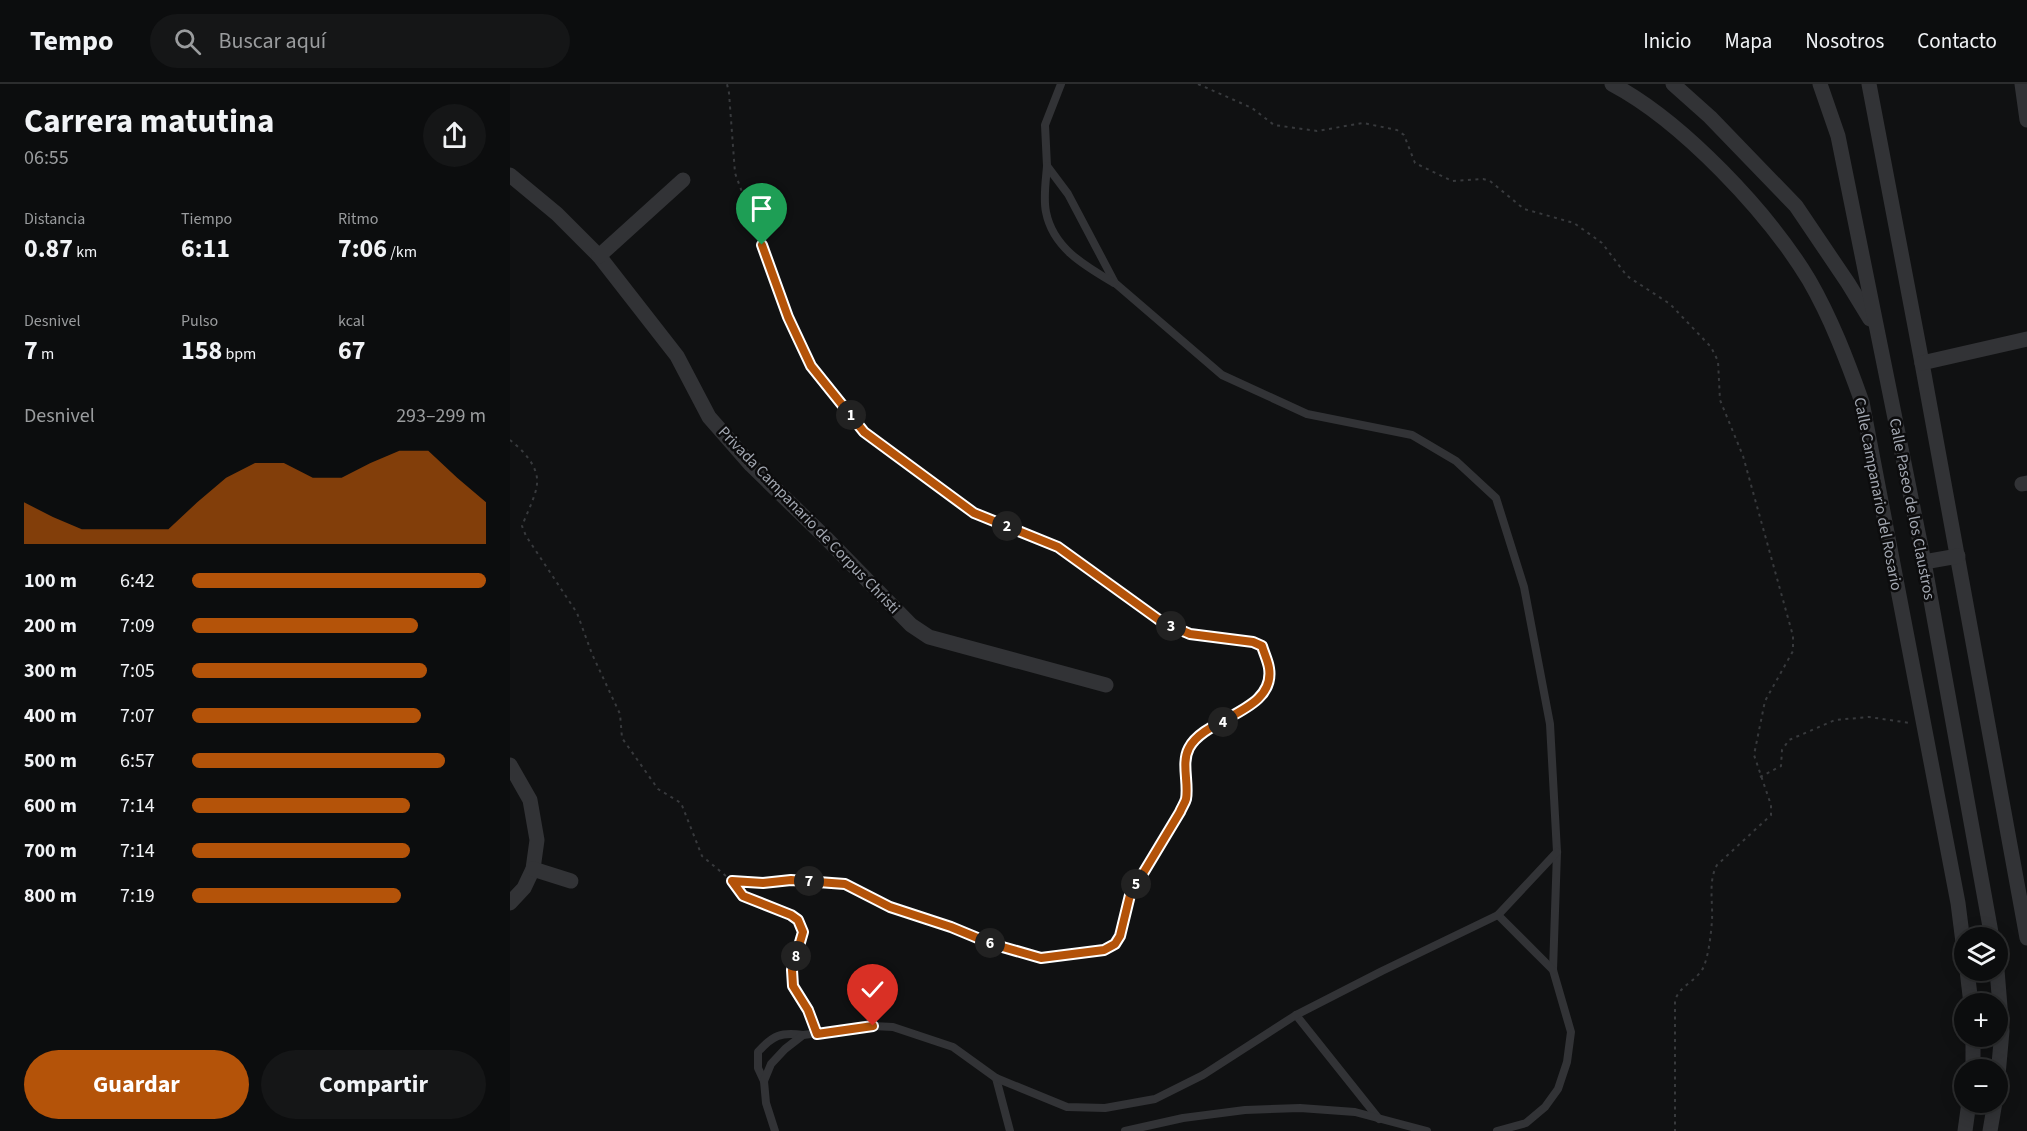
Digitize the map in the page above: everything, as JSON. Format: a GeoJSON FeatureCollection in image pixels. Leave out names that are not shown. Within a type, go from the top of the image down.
{"type":"FeatureCollection","features":[{"type":"Feature","properties":{"kind":"street","name":"Calle Campanario del Rosario"},"geometry":{"type":"LineString","coordinates":[[1612,84],[1633,95],[1685,136],[1729,178],[1764,218],[1808,279],[1839,338],[1862,402],[1961,927]]}},
{"type":"Feature","properties":{"kind":"street"},"geometry":{"type":"LineString","coordinates":[[1672,84],[1710,117],[1796,206],[1877,330]]}},
{"type":"Feature","properties":{"kind":"street","name":"Calle Paseo de los Claustros"},"geometry":{"type":"LineString","coordinates":[[1820,84],[1838,136],[1924,562],[1990,927]]}},
{"type":"Feature","properties":{"kind":"street"},"geometry":{"type":"LineString","coordinates":[[1869,84],[2027,938]]}},
{"type":"Feature","properties":{"kind":"street"},"geometry":{"type":"LineString","coordinates":[[2022,84],[2027,120]]}},
{"type":"Feature","properties":{"kind":"street","name":"Privada Campanario de Corpus Christi"},"geometry":{"type":"LineString","coordinates":[[510,175],[557,214],[599,256],[677,356],[708,417],[751,465],[911,625],[929,637],[1106,685]]}},
{"type":"Feature","properties":{"kind":"street"},"geometry":{"type":"LineString","coordinates":[[599,256],[683,180]]}},
{"type":"Feature","properties":{"kind":"street"},"geometry":{"type":"LineString","coordinates":[[1922,363],[2027,339]]}},
{"type":"Feature","properties":{"kind":"street"},"geometry":{"type":"LineString","coordinates":[[1924,562],[1958,556]]}},
{"type":"Feature","properties":{"kind":"street"},"geometry":{"type":"LineString","coordinates":[[510,765],[530,800],[537,840],[533,869],[524,888],[510,903]]}},
{"type":"Feature","properties":{"kind":"street"},"geometry":{"type":"LineString","coordinates":[[533,869],[571,881]]}},
{"type":"Feature","properties":{"kind":"street"},"geometry":{"type":"LineString","coordinates":[[1998,981],[2002,1031],[1999,1059]]}},
{"type":"Feature","properties":{"kind":"street"},"geometry":{"type":"LineString","coordinates":[[1965,1131],[1967,1113]]}},
{"type":"Feature","properties":{"kind":"street"},"geometry":{"type":"LineString","coordinates":[[1990,1131],[1993,1113]]}},
{"type":"Feature","properties":{"kind":"lane"},"geometry":{"type":"LineString","coordinates":[[1061,84],[1045,125],[1046,212],[1059,243],[1086,267],[1115,283],[1222,375],[1307,414],[1412,435],[1456,461],[1496,498],[1524,586],[1550,724],[1557,852],[1553,970],[1571,1032],[1567,1062],[1558,1089],[1545,1107],[1526,1123],[1497,1131]]}},
{"type":"Feature","properties":{"kind":"lane"},"geometry":{"type":"LineString","coordinates":[[1047,166],[1068,194],[1115,283]]}},
{"type":"Feature","properties":{"kind":"lane"},"geometry":{"type":"LineString","coordinates":[[775,1131],[766,1103],[764,1081],[758,1068],[758,1052],[770,1038],[787,1033],[803,1035],[873,1026],[893,1027],[953,1047],[996,1078],[1067,1107],[1105,1108],[1155,1099],[1203,1075],[1296,1015],[1498,915],[1557,852]]}},
{"type":"Feature","properties":{"kind":"lane"},"geometry":{"type":"LineString","coordinates":[[1498,915],[1553,970]]}},
{"type":"Feature","properties":{"kind":"lane"},"geometry":{"type":"LineString","coordinates":[[1296,1015],[1379,1119]]}},
{"type":"Feature","properties":{"kind":"lane"},"geometry":{"type":"LineString","coordinates":[[764,1081],[771,1064],[785,1048],[803,1035]]}},
{"type":"Feature","properties":{"kind":"lane"},"geometry":{"type":"LineString","coordinates":[[996,1078],[1010,1131]]}},
{"type":"Feature","properties":{"kind":"lane"},"geometry":{"type":"LineString","coordinates":[[1125,1131],[1183,1118],[1245,1110],[1300,1108],[1355,1112],[1427,1131]]}},
{"type":"Feature","properties":{"kind":"path"},"geometry":{"type":"LineString","coordinates":[[727,84],[735,173],[788,317],[811,366],[864,432],[974,513],[1058,547],[1162,622],[1190,634],[1253,642],[1262,646],[1270,669],[1267,684],[1256,702],[1199,735],[1188,749],[1185,761],[1186,798],[1180,812],[1130,895],[1120,936],[1115,944],[1104,950],[1041,958],[992,944],[951,927],[890,907],[845,884],[791,880],[763,883],[732,881]]}},
{"type":"Feature","properties":{"kind":"path"},"geometry":{"type":"LineString","coordinates":[[1198,84],[1252,108],[1274,124],[1317,131],[1363,123],[1397,130],[1404,135],[1415,164],[1452,181],[1483,179],[1490,181],[1524,209],[1574,223],[1602,243],[1627,276],[1670,304],[1711,347],[1718,361],[1720,400],[1743,456],[1793,636],[1793,651],[1765,701],[1754,755],[1771,805],[1771,815],[1717,865],[1712,873],[1712,921],[1704,965],[1700,973],[1680,990],[1675,1001],[1675,1131]]}},
{"type":"Feature","properties":{"kind":"path"},"geometry":{"type":"LineString","coordinates":[[510,440],[518,446],[535,468],[537,484],[522,526],[525,537],[577,613],[591,654],[620,714],[622,738],[658,789],[681,803],[702,856],[732,881],[743,896],[798,920],[803,932],[792,970],[793,986],[808,1010],[817,1034]]}},
{"type":"Feature","properties":{"kind":"path"},"geometry":{"type":"LineString","coordinates":[[1760,777],[1781,766],[1782,750],[1789,740],[1835,720],[1869,717],[1924,724]]}},
{"type":"Feature","properties":{"kind":"route"},"geometry":{"type":"LineString","coordinates":[[762,245],[788,317],[811,366],[864,432],[974,513],[1058,547],[1162,622],[1190,634],[1253,642],[1262,646],[1270,669],[1267,684],[1256,702],[1199,735],[1188,749],[1185,761],[1186,798],[1180,812],[1130,895],[1120,936],[1115,944],[1104,950],[1041,958],[992,944],[951,927],[890,907],[845,884],[791,880],[763,883],[732,881],[743,896],[798,920],[803,932],[792,970],[793,986],[808,1010],[817,1034],[873,1026]]}}]}
